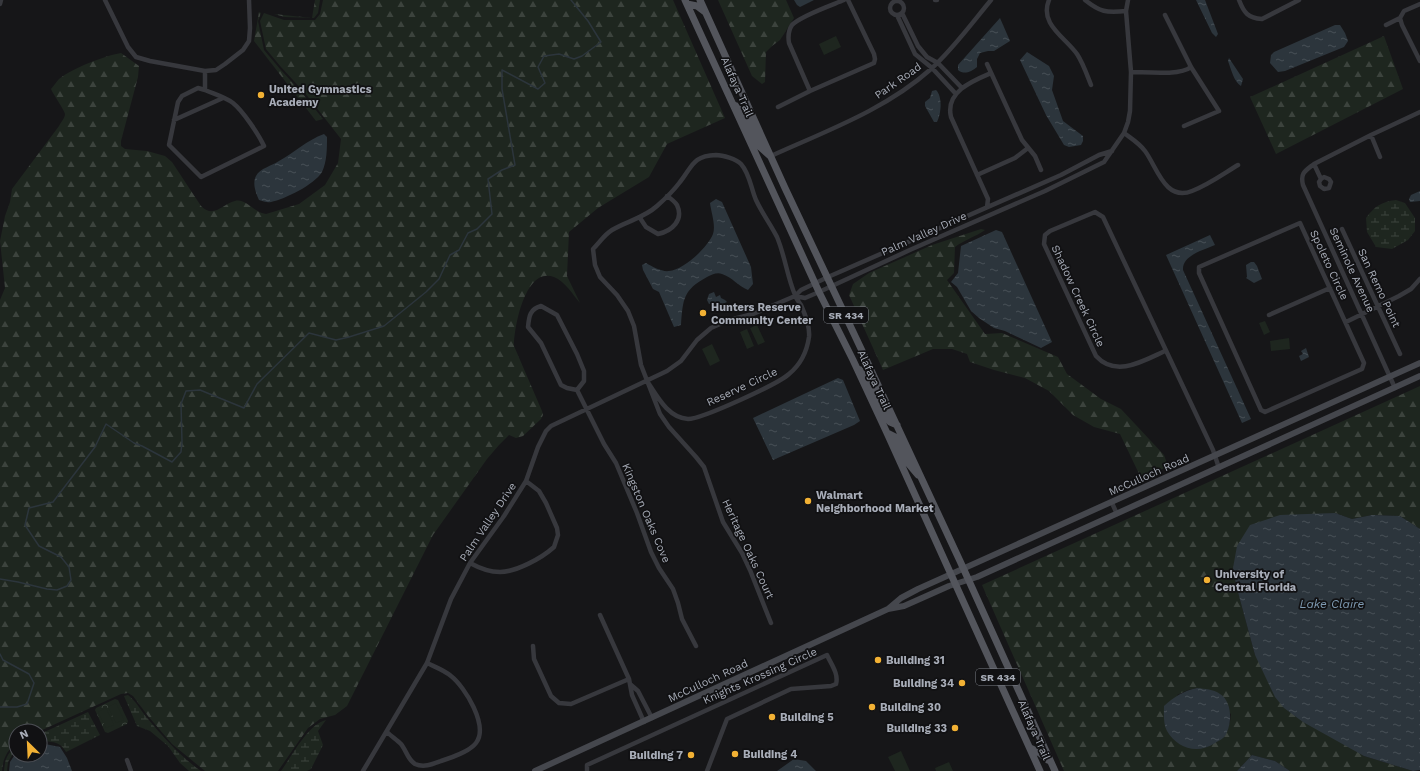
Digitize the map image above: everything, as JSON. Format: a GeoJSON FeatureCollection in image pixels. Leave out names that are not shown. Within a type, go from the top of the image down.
{"type":"FeatureCollection","features":[{"type":"Feature","properties":{"kind":"main road","name":"Alafaya Trail"},"geometry":{"type":"LineString","coordinates":[[700,0],[771,156],[964,569],[1054,771]]}},
{"type":"Feature","properties":{"kind":"main road","name":"Alafaya Trail"},"geometry":{"type":"LineString","coordinates":[[686,2],[815,284],[853,360],[952,574],[1040,771]]}},
{"type":"Feature","properties":{"kind":"main road"},"geometry":{"type":"LineString","coordinates":[[686,2],[697,6],[705,12]]}},
{"type":"Feature","properties":{"kind":"main road"},"geometry":{"type":"LineString","coordinates":[[730,98],[745,116],[760,147],[771,156]]}},
{"type":"Feature","properties":{"kind":"main road"},"geometry":{"type":"LineString","coordinates":[[853,360],[870,382],[886,417],[890,422],[897,425]]}},
{"type":"Feature","properties":{"kind":"main road","name":"McCulloch Road"},"geometry":{"type":"LineString","coordinates":[[888,609],[900,598],[1420,363]]}},
{"type":"Feature","properties":{"kind":"main road","name":"McCulloch Road"},"geometry":{"type":"LineString","coordinates":[[535,771],[888,609],[904,606],[969,580],[1420,376]]}},
{"type":"Feature","properties":{"kind":"main road"},"geometry":{"type":"LineString","coordinates":[[887,433],[895,437],[907,462],[925,485]]}},
{"type":"Feature","properties":{"kind":"main road"},"geometry":{"type":"LineString","coordinates":[[1030,748],[1040,753],[1051,763]]}},
{"type":"Feature","properties":{"kind":"street"},"geometry":{"type":"LineString","coordinates":[[0,4],[2,0]]}},
{"type":"Feature","properties":{"kind":"street"},"geometry":{"type":"LineString","coordinates":[[105,0],[128,47],[136,57],[205,71],[216,70],[243,50],[248,41],[250,28],[248,0]]}},
{"type":"Feature","properties":{"kind":"street"},"geometry":{"type":"LineString","coordinates":[[810,91],[789,44],[789,31],[797,21],[844,0]]}},
{"type":"Feature","properties":{"kind":"street"},"geometry":{"type":"LineString","coordinates":[[778,107],[810,91],[874,63],[874,54],[848,0]]}},
{"type":"Feature","properties":{"kind":"street"},"geometry":{"type":"LineString","coordinates":[[956,94],[932,68],[915,54],[897,15],[891,12],[891,2],[897,0],[903,4],[904,8],[902,13],[918,46],[927,57],[938,63],[962,88]]}},
{"type":"Feature","properties":{"kind":"street","name":"Park Road"},"geometry":{"type":"LineString","coordinates":[[771,156],[882,105],[908,88],[938,63],[991,0]]}},
{"type":"Feature","properties":{"kind":"street"},"geometry":{"type":"LineString","coordinates":[[1049,0],[1046,8],[1046,15],[1057,33],[1079,56],[1091,85]]}},
{"type":"Feature","properties":{"kind":"street"},"geometry":{"type":"LineString","coordinates":[[1085,0],[1096,9],[1106,12],[1126,10]]}},
{"type":"Feature","properties":{"kind":"street","name":"Palm Valley Drive"},"geometry":{"type":"LineString","coordinates":[[795,296],[805,298],[819,292],[1060,184],[1104,162],[1124,133],[1130,111],[1131,72],[1126,10],[1128,0]]}},
{"type":"Feature","properties":{"kind":"street"},"geometry":{"type":"LineString","coordinates":[[1239,0],[1246,14],[1262,19],[1298,0]]}},
{"type":"Feature","properties":{"kind":"street"},"geometry":{"type":"LineString","coordinates":[[1386,24],[1400,18],[1404,11],[1420,4]]}},
{"type":"Feature","properties":{"kind":"street"},"geometry":{"type":"LineString","coordinates":[[897,15],[902,13]]}},
{"type":"Feature","properties":{"kind":"street"},"geometry":{"type":"LineString","coordinates":[[1165,15],[1191,68],[1219,111],[1184,126]]}},
{"type":"Feature","properties":{"kind":"street"},"geometry":{"type":"LineString","coordinates":[[1400,18],[1420,61]]}},
{"type":"Feature","properties":{"kind":"street"},"geometry":{"type":"LineString","coordinates":[[987,64],[1022,140],[1035,156],[1041,170]]}},
{"type":"Feature","properties":{"kind":"street"},"geometry":{"type":"LineString","coordinates":[[1131,72],[1180,72],[1191,68]]}},
{"type":"Feature","properties":{"kind":"street"},"geometry":{"type":"LineString","coordinates":[[205,71],[205,90]]}},
{"type":"Feature","properties":{"kind":"street"},"geometry":{"type":"LineString","coordinates":[[987,207],[988,199],[949,110],[950,104],[962,88],[991,73]]}},
{"type":"Feature","properties":{"kind":"street"},"geometry":{"type":"LineString","coordinates":[[943,80],[949,75]]}},
{"type":"Feature","properties":{"kind":"street"},"geometry":{"type":"LineString","coordinates":[[198,88],[205,90],[234,103],[260,135],[264,146],[201,177],[169,145],[178,102],[182,96],[198,88]]}},
{"type":"Feature","properties":{"kind":"street"},"geometry":{"type":"LineString","coordinates":[[174,120],[224,98]]}},
{"type":"Feature","properties":{"kind":"street"},"geometry":{"type":"LineString","coordinates":[[1321,179],[1314,164],[1420,112]]}},
{"type":"Feature","properties":{"kind":"street"},"geometry":{"type":"LineString","coordinates":[[1124,133],[1139,143],[1147,153],[1159,176],[1166,185],[1175,192],[1181,193],[1191,191],[1238,166]]}},
{"type":"Feature","properties":{"kind":"street"},"geometry":{"type":"LineString","coordinates":[[1371,135],[1380,157]]}},
{"type":"Feature","properties":{"kind":"street"},"geometry":{"type":"LineString","coordinates":[[977,175],[1015,158],[1028,148]]}},
{"type":"Feature","properties":{"kind":"street","name":"Palm Valley Drive"},"geometry":{"type":"LineString","coordinates":[[363,771],[427,663],[451,598],[470,563],[504,516],[526,481],[538,447],[546,431],[551,426],[648,381],[674,367],[687,354],[697,340],[711,328],[729,320],[753,314],[795,296],[801,290],[828,277],[1057,176],[1099,155],[1112,151]]}},
{"type":"Feature","properties":{"kind":"street","name":"Reserve Circle"},"geometry":{"type":"LineString","coordinates":[[717,155],[727,157],[741,164],[748,175],[756,200],[777,238],[795,296],[806,318],[809,336],[801,360],[790,373],[778,382],[716,410],[688,419],[670,412],[648,381],[638,354],[637,338],[628,311],[617,295],[600,277],[594,265],[594,250],[611,230],[640,218],[657,207],[667,196],[681,182],[691,165],[700,158],[717,155]]}},
{"type":"Feature","properties":{"kind":"street","name":"Seminole Avenue"},"geometry":{"type":"LineString","coordinates":[[1314,164],[1303,174],[1301,179],[1303,185],[1395,388]]}},
{"type":"Feature","properties":{"kind":"street"},"geometry":{"type":"LineString","coordinates":[[1057,176],[1060,184]]}},
{"type":"Feature","properties":{"kind":"street"},"geometry":{"type":"LineString","coordinates":[[640,218],[646,227],[658,234],[667,232],[677,222],[679,214],[676,204],[667,196]]}},
{"type":"Feature","properties":{"kind":"street","name":"Shadow Creek Circle"},"geometry":{"type":"LineString","coordinates":[[1165,351],[1132,366],[1110,366],[1101,361],[1096,356],[1044,244],[1045,235],[1050,231],[1095,212],[1103,217],[1215,456],[1219,468]]}},
{"type":"Feature","properties":{"kind":"street","name":"Spoleto Circle"},"geometry":{"type":"LineString","coordinates":[[1300,223],[1330,288],[1364,364],[1362,369],[1265,412],[1261,410],[1202,280],[1199,273],[1199,267],[1300,223]]}},
{"type":"Feature","properties":{"kind":"street","name":"San Remo Point"},"geometry":{"type":"LineString","coordinates":[[1342,229],[1400,354]]}},
{"type":"Feature","properties":{"kind":"street"},"geometry":{"type":"LineString","coordinates":[[1346,322],[1411,289],[1420,279]]}},
{"type":"Feature","properties":{"kind":"street"},"geometry":{"type":"LineString","coordinates":[[1269,314],[1330,288]]}},
{"type":"Feature","properties":{"kind":"street"},"geometry":{"type":"LineString","coordinates":[[542,306],[557,315],[564,328],[584,371],[584,381],[577,390],[561,385],[541,343],[528,327],[529,316],[536,307],[542,306]]}},
{"type":"Feature","properties":{"kind":"street","name":"Heritage Oaks Court"},"geometry":{"type":"LineString","coordinates":[[648,381],[660,414],[669,427],[704,467],[723,522],[748,564],[771,623]]}},
{"type":"Feature","properties":{"kind":"street","name":"Kingston Oaks Cove"},"geometry":{"type":"LineString","coordinates":[[577,390],[604,444],[616,463],[637,513],[651,552],[659,568],[673,589],[688,632],[696,646]]}},
{"type":"Feature","properties":{"kind":"street"},"geometry":{"type":"LineString","coordinates":[[470,563],[483,569],[500,572],[509,571],[535,560],[554,547],[558,535],[557,528],[546,502],[540,491],[526,481]]}},
{"type":"Feature","properties":{"kind":"street"},"geometry":{"type":"LineString","coordinates":[[1112,503],[1117,514]]}},
{"type":"Feature","properties":{"kind":"street"},"geometry":{"type":"LineString","coordinates":[[600,615],[629,679],[632,695],[644,722]]}},
{"type":"Feature","properties":{"kind":"street"},"geometry":{"type":"LineString","coordinates":[[533,646],[534,659],[551,696],[559,703],[571,704],[629,679]]}},
{"type":"Feature","properties":{"kind":"street","name":"Knights Krossing Circle"},"geometry":{"type":"LineString","coordinates":[[587,771],[587,765],[827,655],[836,674],[836,684],[831,686],[791,689],[727,719],[707,771]]}},
{"type":"Feature","properties":{"kind":"street"},"geometry":{"type":"LineString","coordinates":[[387,732],[401,744],[407,755],[414,763],[422,766],[432,765],[460,754],[475,745],[478,740],[480,733],[479,724],[474,710],[464,692],[447,673],[427,663]]}},
{"type":"Feature","properties":{"kind":"street"},"geometry":{"type":"LineString","coordinates":[[630,684],[638,691],[652,718]]}},
{"type":"Feature","properties":{"kind":"street"},"geometry":{"type":"LineString","coordinates":[[636,703],[642,700]]}},
{"type":"Feature","properties":{"kind":"street"},"geometry":{"type":"LineString","coordinates":[[126,760],[131,771]]}},
{"type":"Feature","properties":{"kind":"green space"},"geometry":{"type":"Polygon","coordinates":[[[315,0],[320,0],[318,13],[314,18],[312,18],[315,0]]]}},
{"type":"Feature","properties":{"kind":"green space"},"geometry":{"type":"Polygon","coordinates":[[[323,0],[673,0],[725,118],[667,144],[649,177],[598,208],[569,232],[567,276],[580,303],[565,285],[554,277],[544,276],[536,281],[529,289],[519,313],[514,346],[542,411],[543,415],[541,419],[523,436],[516,438],[509,435],[487,459],[433,535],[347,706],[335,715],[320,719],[308,728],[278,771],[205,771],[172,744],[133,696],[128,693],[121,694],[48,727],[48,723],[8,723],[8,752],[3,762],[2,771],[0,771],[0,300],[5,288],[0,241],[12,189],[59,126],[64,117],[65,114],[51,89],[59,79],[72,71],[98,60],[121,53],[139,66],[138,77],[121,146],[125,149],[147,151],[165,156],[172,162],[201,206],[206,210],[218,210],[230,203],[239,201],[266,214],[299,204],[325,185],[338,163],[341,139],[305,93],[266,49],[260,21],[264,13],[284,20],[315,20],[320,14],[323,0]]]}},
{"type":"Feature","properties":{"kind":"green space"},"geometry":{"type":"Polygon","coordinates":[[[718,0],[786,0],[794,18],[780,40],[766,52],[765,82],[762,84],[752,76],[718,0]]]}},
{"type":"Feature","properties":{"kind":"green space"},"geometry":{"type":"Polygon","coordinates":[[[259,12],[261,13],[258,21],[264,50],[323,119],[316,121],[254,41],[259,12]]]}},
{"type":"Feature","properties":{"kind":"green space"},"geometry":{"type":"Polygon","coordinates":[[[274,14],[311,18],[285,17],[274,14]]]}},
{"type":"Feature","properties":{"kind":"green space"},"geometry":{"type":"Polygon","coordinates":[[[836,36],[841,47],[824,55],[819,44],[836,36]]]}},
{"type":"Feature","properties":{"kind":"green space"},"geometry":{"type":"Polygon","coordinates":[[[1384,36],[1403,89],[1276,154],[1250,97],[1384,36]]]}},
{"type":"Feature","properties":{"kind":"green space"},"geometry":{"type":"Polygon","coordinates":[[[1396,200],[1405,203],[1415,218],[1415,231],[1408,240],[1392,249],[1376,247],[1367,232],[1366,218],[1372,210],[1379,205],[1396,200]]]}},
{"type":"Feature","properties":{"kind":"green space"},"geometry":{"type":"Polygon","coordinates":[[[981,229],[985,230],[955,247],[954,273],[947,280],[985,334],[1002,333],[1058,357],[1067,374],[1101,399],[1121,409],[1164,455],[1168,466],[1142,480],[1120,434],[1094,427],[1073,415],[1049,391],[1025,378],[970,362],[967,354],[952,349],[933,349],[883,370],[849,295],[853,284],[869,273],[932,245],[981,229]]]}},
{"type":"Feature","properties":{"kind":"green space"},"geometry":{"type":"Polygon","coordinates":[[[1265,321],[1270,332],[1264,335],[1259,323],[1265,321]]]}},
{"type":"Feature","properties":{"kind":"green space"},"geometry":{"type":"Polygon","coordinates":[[[757,325],[765,342],[758,345],[750,328],[757,325]]]}},
{"type":"Feature","properties":{"kind":"green space"},"geometry":{"type":"Polygon","coordinates":[[[747,329],[754,346],[747,349],[740,332],[747,329]]]}},
{"type":"Feature","properties":{"kind":"green space"},"geometry":{"type":"Polygon","coordinates":[[[1289,338],[1290,349],[1271,351],[1270,341],[1289,338]]]}},
{"type":"Feature","properties":{"kind":"green space"},"geometry":{"type":"Polygon","coordinates":[[[712,344],[720,361],[710,366],[702,349],[712,344]]]}},
{"type":"Feature","properties":{"kind":"green space","name":"University of Central Florida"},"geometry":{"type":"Polygon","coordinates":[[[1420,386],[1420,529],[1400,516],[1372,515],[1352,519],[1335,513],[1317,515],[1233,568],[1236,585],[1255,655],[1364,756],[1413,771],[1290,771],[1275,761],[1252,755],[1237,771],[1064,771],[982,585],[1420,386]],[[1197,688],[1177,695],[1224,737],[1230,722],[1231,714],[1197,688]]]}},
{"type":"Feature","properties":{"kind":"green space"},"geometry":{"type":"Polygon","coordinates":[[[128,695],[134,700],[148,719],[173,747],[201,771],[189,771],[180,763],[168,746],[150,731],[137,726],[124,696],[128,695]]]}},
{"type":"Feature","properties":{"kind":"green space"},"geometry":{"type":"Polygon","coordinates":[[[115,699],[118,700],[128,721],[127,724],[108,733],[105,732],[95,710],[96,708],[115,699]]]}},
{"type":"Feature","properties":{"kind":"green space"},"geometry":{"type":"Polygon","coordinates":[[[116,703],[124,720],[116,723],[108,707],[116,703]]]}},
{"type":"Feature","properties":{"kind":"green space"},"geometry":{"type":"Polygon","coordinates":[[[106,708],[114,725],[106,728],[98,712],[106,708]]]}},
{"type":"Feature","properties":{"kind":"green space"},"geometry":{"type":"Polygon","coordinates":[[[88,712],[100,735],[66,752],[64,748],[58,744],[48,742],[48,730],[88,712]]]}},
{"type":"Feature","properties":{"kind":"green space"},"geometry":{"type":"Polygon","coordinates":[[[326,720],[318,731],[323,745],[311,769],[307,771],[281,771],[307,734],[319,723],[326,720]]]}},
{"type":"Feature","properties":{"kind":"green space"},"geometry":{"type":"Polygon","coordinates":[[[901,751],[910,771],[895,771],[888,757],[901,751]]]}},
{"type":"Feature","properties":{"kind":"green space"},"geometry":{"type":"Polygon","coordinates":[[[8,755],[7,771],[4,771],[5,763],[8,755]]]}},
{"type":"Feature","properties":{"kind":"green space"},"geometry":{"type":"Polygon","coordinates":[[[949,762],[953,771],[936,771],[935,768],[949,762]]]}},
{"type":"Feature","properties":{"kind":"water"},"geometry":{"type":"Polygon","coordinates":[[[794,0],[814,0],[800,7],[794,0]]]}},
{"type":"Feature","properties":{"kind":"water"},"geometry":{"type":"Polygon","coordinates":[[[1196,0],[1205,0],[1218,34],[1216,37],[1212,33],[1196,0]]]}},
{"type":"Feature","properties":{"kind":"water"},"geometry":{"type":"Polygon","coordinates":[[[1000,18],[1010,41],[994,51],[980,53],[977,59],[977,67],[965,73],[960,72],[958,70],[958,65],[1000,18]]]}},
{"type":"Feature","properties":{"kind":"water"},"geometry":{"type":"Polygon","coordinates":[[[1335,25],[1340,25],[1345,33],[1348,41],[1344,47],[1285,71],[1278,72],[1270,63],[1271,55],[1274,52],[1335,25]]]}},
{"type":"Feature","properties":{"kind":"water"},"geometry":{"type":"Polygon","coordinates":[[[1027,52],[1049,66],[1054,76],[1052,90],[1063,121],[1083,136],[1081,145],[1069,147],[1064,145],[1046,115],[1020,60],[1027,52]]]}},
{"type":"Feature","properties":{"kind":"water"},"geometry":{"type":"Polygon","coordinates":[[[1229,58],[1243,79],[1241,86],[1236,82],[1233,75],[1228,61],[1229,58]]]}},
{"type":"Feature","properties":{"kind":"water"},"geometry":{"type":"Polygon","coordinates":[[[936,90],[940,97],[941,106],[937,122],[934,122],[925,106],[925,102],[930,98],[932,91],[936,90]]]}},
{"type":"Feature","properties":{"kind":"water"},"geometry":{"type":"Polygon","coordinates":[[[324,134],[327,137],[326,159],[324,168],[318,177],[299,191],[284,198],[270,202],[259,200],[254,185],[258,173],[324,134]]]}},
{"type":"Feature","properties":{"kind":"water"},"geometry":{"type":"Polygon","coordinates":[[[1420,191],[1420,201],[1410,202],[1409,199],[1411,195],[1420,191]]]}},
{"type":"Feature","properties":{"kind":"water"},"geometry":{"type":"Polygon","coordinates":[[[716,199],[722,202],[751,267],[753,284],[748,290],[729,277],[720,273],[707,277],[693,286],[689,291],[684,302],[681,325],[674,327],[659,292],[653,289],[642,265],[646,263],[660,270],[669,271],[682,267],[695,257],[706,245],[713,234],[714,223],[710,203],[716,199]]]}},
{"type":"Feature","properties":{"kind":"water"},"geometry":{"type":"Polygon","coordinates":[[[996,230],[1002,232],[1052,342],[1041,348],[1005,331],[994,328],[979,318],[971,311],[957,287],[951,282],[958,273],[961,246],[996,230]]]}},
{"type":"Feature","properties":{"kind":"water"},"geometry":{"type":"Polygon","coordinates":[[[1210,235],[1215,245],[1194,254],[1186,260],[1183,270],[1251,419],[1242,423],[1166,255],[1210,235]]]}},
{"type":"Feature","properties":{"kind":"water"},"geometry":{"type":"Polygon","coordinates":[[[1254,262],[1257,266],[1262,279],[1254,283],[1246,278],[1246,265],[1254,262]]]}},
{"type":"Feature","properties":{"kind":"water"},"geometry":{"type":"Polygon","coordinates":[[[714,292],[716,297],[720,295],[721,298],[727,302],[718,306],[713,303],[709,304],[707,300],[709,294],[714,292]]]}},
{"type":"Feature","properties":{"kind":"water"},"geometry":{"type":"Polygon","coordinates":[[[1306,348],[1309,357],[1301,361],[1299,356],[1303,354],[1301,351],[1306,348]]]}},
{"type":"Feature","properties":{"kind":"water"},"geometry":{"type":"Polygon","coordinates":[[[838,378],[843,380],[860,421],[773,460],[753,418],[838,378]]]}},
{"type":"Feature","properties":{"kind":"water","name":"Lake Claire"},"geometry":{"type":"Polygon","coordinates":[[[1335,513],[1352,519],[1372,515],[1400,516],[1420,529],[1420,770],[1413,771],[1364,756],[1303,722],[1284,708],[1275,697],[1255,655],[1236,585],[1233,568],[1237,546],[1250,525],[1280,515],[1335,513]]]}},
{"type":"Feature","properties":{"kind":"water"},"geometry":{"type":"Polygon","coordinates":[[[1197,688],[1215,691],[1220,694],[1227,702],[1230,714],[1229,726],[1225,736],[1208,747],[1201,749],[1188,748],[1176,742],[1167,731],[1164,722],[1164,706],[1179,695],[1197,688]]]}},
{"type":"Feature","properties":{"kind":"water"},"geometry":{"type":"Polygon","coordinates":[[[48,745],[60,747],[67,758],[72,771],[9,771],[10,763],[48,763],[48,745]]]}},
{"type":"Feature","properties":{"kind":"water"},"geometry":{"type":"Polygon","coordinates":[[[1252,755],[1275,761],[1290,771],[1237,771],[1252,755]]]}},
{"type":"Feature","properties":{"kind":"water"},"geometry":{"type":"Polygon","coordinates":[[[794,759],[806,761],[816,771],[777,771],[794,759]]]}},
{"type":"Feature","properties":{"kind":"waterway"},"geometry":{"type":"LineString","coordinates":[[0,579],[47,589],[57,590],[67,586],[71,580],[69,567],[61,557],[39,546],[25,525],[29,508],[53,502],[95,447],[106,424],[134,443],[172,462],[181,452],[181,404],[186,391],[200,390],[244,408],[257,384],[309,333],[336,340],[384,326],[426,292],[439,279],[450,255],[459,250],[468,233],[477,229],[492,214],[488,179],[502,170],[515,165],[502,89],[502,70],[538,89],[545,83],[538,67],[544,56],[559,54],[574,59],[582,56],[601,42],[588,21],[571,0]]}},
{"type":"Feature","properties":{"kind":"waterway"},"geometry":{"type":"LineString","coordinates":[[0,654],[3,660],[29,674],[34,683],[27,704],[17,707],[0,707]]}},
{"type":"Feature","properties":{"kind":"place","name":"United Gymnastics Academy"},"geometry":{"type":"Point","coordinates":[261,95]}},
{"type":"Feature","properties":{"kind":"place","name":"Hunters Reserve Community Center"},"geometry":{"type":"Point","coordinates":[703,313]}},
{"type":"Feature","properties":{"kind":"place","name":"Walmart Neighborhood Market"},"geometry":{"type":"Point","coordinates":[808,501]}},
{"type":"Feature","properties":{"kind":"place","name":"University of Central Florida"},"geometry":{"type":"Point","coordinates":[1207,580]}},
{"type":"Feature","properties":{"kind":"place","name":"Building 31"},"geometry":{"type":"Point","coordinates":[878,660]}},
{"type":"Feature","properties":{"kind":"place","name":"Building 34"},"geometry":{"type":"Point","coordinates":[962,683]}},
{"type":"Feature","properties":{"kind":"place","name":"Building 30"},"geometry":{"type":"Point","coordinates":[872,707]}},
{"type":"Feature","properties":{"kind":"place","name":"Building 5"},"geometry":{"type":"Point","coordinates":[772,717]}},
{"type":"Feature","properties":{"kind":"place","name":"Building 33"},"geometry":{"type":"Point","coordinates":[955,728]}},
{"type":"Feature","properties":{"kind":"place","name":"Building 4"},"geometry":{"type":"Point","coordinates":[735,754]}},
{"type":"Feature","properties":{"kind":"place","name":"Building 7"},"geometry":{"type":"Point","coordinates":[691,755]}}]}
